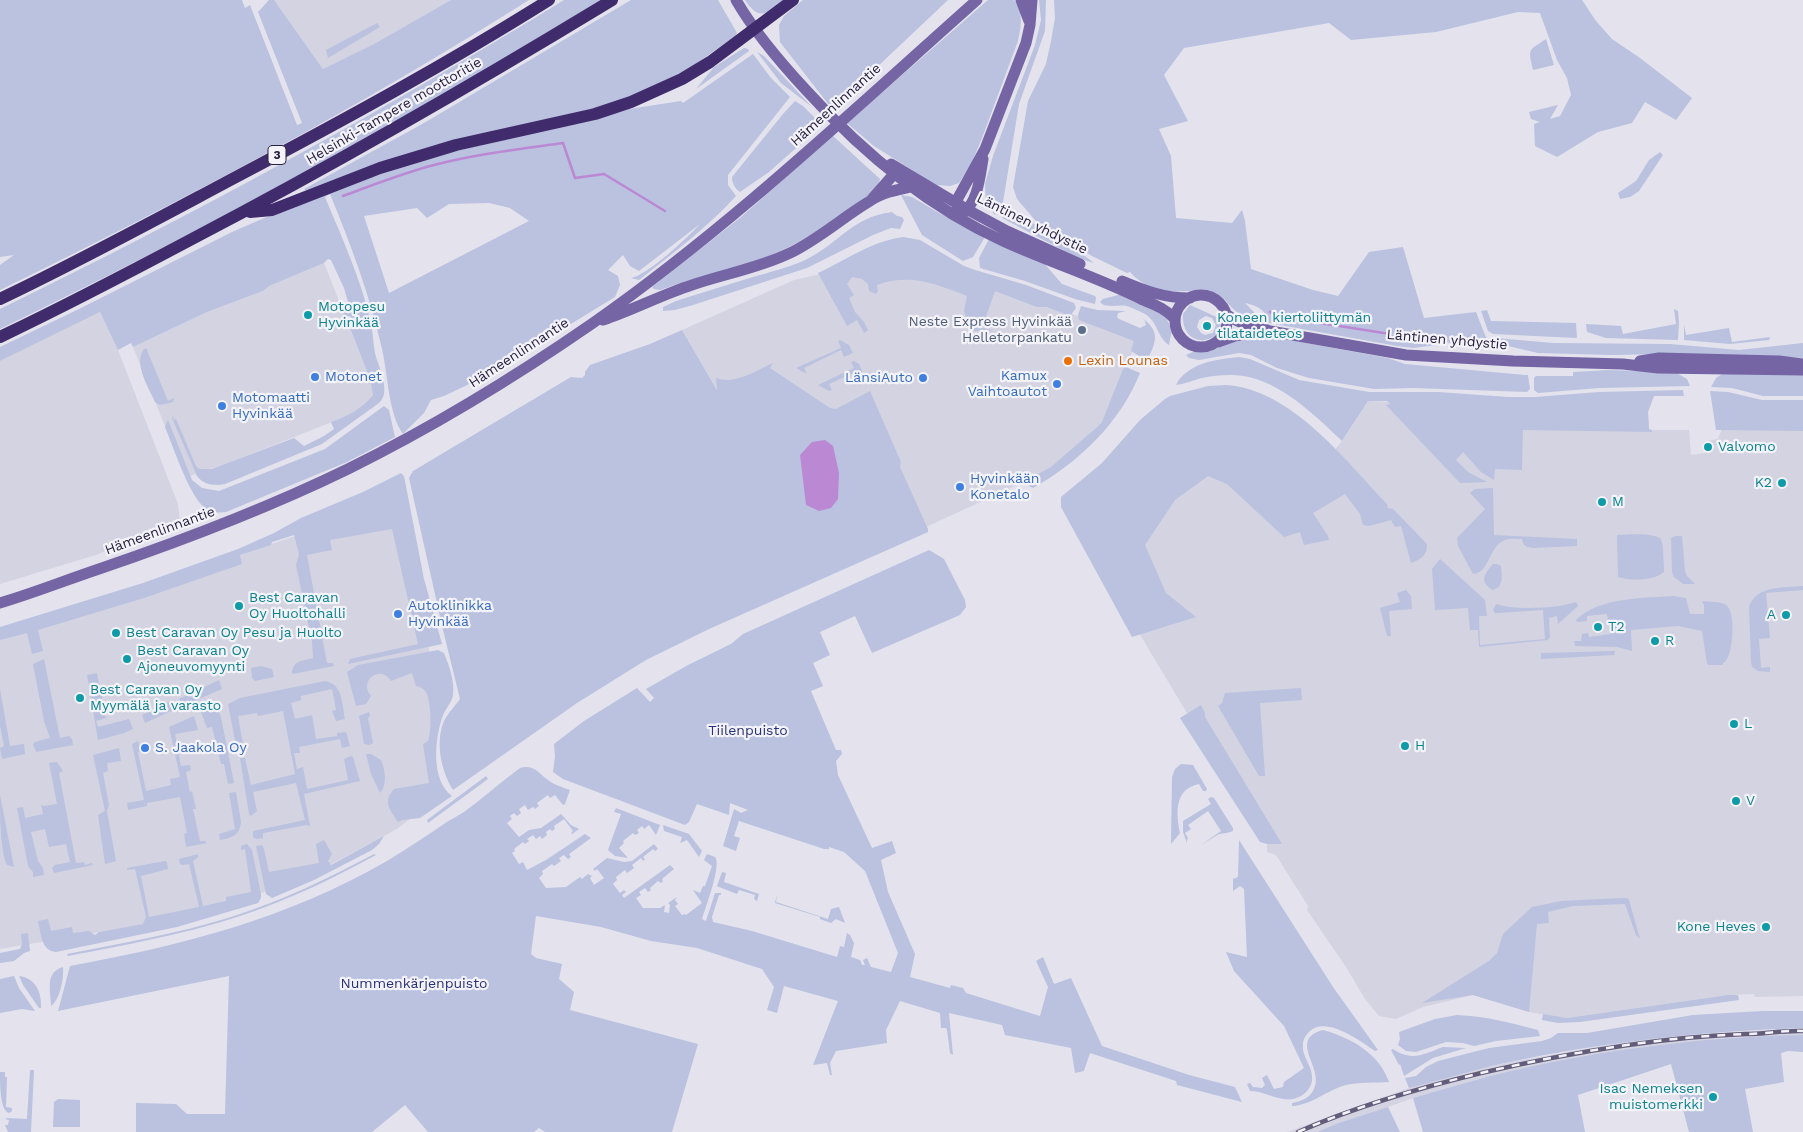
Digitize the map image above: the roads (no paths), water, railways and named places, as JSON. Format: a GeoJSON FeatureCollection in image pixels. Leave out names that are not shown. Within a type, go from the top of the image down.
{"type":"FeatureCollection","features":[{"type":"Feature","properties":{"kind":"highway","name":"Helsinki-Tampere moottoritie"},"geometry":{"type":"LineString","coordinates":[[0,300],[286,151],[476,46],[549,0]]}},
{"type":"Feature","properties":{"kind":"highway","name":"Helsinki-Tampere moottoritie"},"geometry":{"type":"LineString","coordinates":[[0,337],[140,267],[300,182],[492,73],[612,0]]}},
{"type":"Feature","properties":{"kind":"highway"},"geometry":{"type":"LineString","coordinates":[[242,213],[272,210],[380,168],[456,146],[595,114],[631,102],[682,79],[710,62],[793,0]]}},
{"type":"Feature","properties":{"kind":"main road","name":"Läntinen yhdystie"},"geometry":{"type":"LineString","coordinates":[[736,0],[755,29],[789,72],[821,107],[894,174],[910,186],[957,217],[1002,240],[1126,291],[1163,309],[1174,319]]}},
{"type":"Feature","properties":{"kind":"main road","name":"Hämeenlinnantie"},"geometry":{"type":"LineString","coordinates":[[0,602],[204,532],[288,496],[390,448],[526,367],[594,322],[718,227],[780,175],[977,0]]}},
{"type":"Feature","properties":{"kind":"main road"},"geometry":{"type":"LineString","coordinates":[[1021,0],[1030,25]]}},
{"type":"Feature","properties":{"kind":"main road"},"geometry":{"type":"LineString","coordinates":[[985,150],[978,188],[968,210],[957,217],[956,204],[985,150],[1016,73],[1026,44],[1032,0]]}},
{"type":"Feature","properties":{"kind":"main road","name":"Läntinen yhdystie"},"geometry":{"type":"LineString","coordinates":[[870,152],[956,204],[1047,250],[1161,295],[1172,298],[1190,298]]}},
{"type":"Feature","properties":{"kind":"main road"},"geometry":{"type":"LineString","coordinates":[[871,200],[894,174]]}},
{"type":"Feature","properties":{"kind":"main road"},"geometry":{"type":"LineString","coordinates":[[594,322],[618,315],[658,296],[750,268],[790,253],[824,233],[871,200],[910,186]]}},
{"type":"Feature","properties":{"kind":"main road"},"geometry":{"type":"LineString","coordinates":[[640,288],[650,296],[658,296]]}},
{"type":"Feature","properties":{"kind":"main road"},"geometry":{"type":"LineString","coordinates":[[1202,296],[1214,299],[1226,314],[1227,326],[1223,335],[1216,343],[1195,347],[1179,336],[1176,331],[1174,319],[1181,305],[1190,298],[1202,296]]}},
{"type":"Feature","properties":{"kind":"main road","name":"Läntinen yhdystie"},"geometry":{"type":"LineString","coordinates":[[1226,314],[1234,321],[1259,326],[1270,331],[1406,355],[1513,361],[1623,364],[1658,368],[1803,370]]}},
{"type":"Feature","properties":{"kind":"main road","name":"Läntinen yhdystie"},"geometry":{"type":"LineString","coordinates":[[1216,343],[1235,336],[1270,331]]}},
{"type":"Feature","properties":{"kind":"main road","name":"Läntinen yhdystie"},"geometry":{"type":"LineString","coordinates":[[1623,364],[1659,358],[1779,361],[1803,364]]}},
{"type":"Feature","properties":{"kind":"waterway"},"geometry":{"type":"LineString","coordinates":[[343,196],[388,179],[450,161],[563,143],[575,178],[604,174],[665,211]]}},
{"type":"Feature","properties":{"kind":"waterway"},"geometry":{"type":"LineString","coordinates":[[1270,312],[1282,317],[1390,334]]}},
{"type":"Feature","properties":{"kind":"railway"},"geometry":{"type":"LineString","coordinates":[[1298,1132],[1365,1106],[1411,1091],[1547,1059],[1646,1042],[1803,1031]]}},
{"type":"Feature","properties":{"kind":"place","name":"Motopesu Hyvinkää"},"geometry":{"type":"Point","coordinates":[308,315]}},
{"type":"Feature","properties":{"kind":"place","name":"Koneen kiertoliittymän tilataideteos"},"geometry":{"type":"Point","coordinates":[1207,326]}},
{"type":"Feature","properties":{"kind":"place","name":"Neste Express Hyvinkää Helletorpankatu"},"geometry":{"type":"Point","coordinates":[1082,330]}},
{"type":"Feature","properties":{"kind":"place","name":"Lexin Lounas"},"geometry":{"type":"Point","coordinates":[1068,361]}},
{"type":"Feature","properties":{"kind":"place","name":"Motonet"},"geometry":{"type":"Point","coordinates":[315,377]}},
{"type":"Feature","properties":{"kind":"place","name":"LänsiAuto"},"geometry":{"type":"Point","coordinates":[923,378]}},
{"type":"Feature","properties":{"kind":"place","name":"Kamux Vaihtoautot"},"geometry":{"type":"Point","coordinates":[1057,384]}},
{"type":"Feature","properties":{"kind":"place","name":"Motomaatti Hyvinkää"},"geometry":{"type":"Point","coordinates":[222,406]}},
{"type":"Feature","properties":{"kind":"place","name":"Valvomo"},"geometry":{"type":"Point","coordinates":[1708,447]}},
{"type":"Feature","properties":{"kind":"place","name":"K2"},"geometry":{"type":"Point","coordinates":[1782,483]}},
{"type":"Feature","properties":{"kind":"place","name":"Hyvinkään Konetalo"},"geometry":{"type":"Point","coordinates":[960,487]}},
{"type":"Feature","properties":{"kind":"place","name":"M"},"geometry":{"type":"Point","coordinates":[1602,502]}},
{"type":"Feature","properties":{"kind":"place","name":"Best Caravan Oy Huoltohalli"},"geometry":{"type":"Point","coordinates":[239,606]}},
{"type":"Feature","properties":{"kind":"place","name":"Autoklinikka Hyvinkää"},"geometry":{"type":"Point","coordinates":[398,614]}},
{"type":"Feature","properties":{"kind":"place","name":"A"},"geometry":{"type":"Point","coordinates":[1786,615]}},
{"type":"Feature","properties":{"kind":"place","name":"T2"},"geometry":{"type":"Point","coordinates":[1598,627]}},
{"type":"Feature","properties":{"kind":"place","name":"Best Caravan Oy Pesu ja Huolto"},"geometry":{"type":"Point","coordinates":[116,633]}},
{"type":"Feature","properties":{"kind":"place","name":"R"},"geometry":{"type":"Point","coordinates":[1655,641]}},
{"type":"Feature","properties":{"kind":"place","name":"Best Caravan Oy Ajoneuvomyynti"},"geometry":{"type":"Point","coordinates":[127,659]}},
{"type":"Feature","properties":{"kind":"place","name":"Best Caravan Oy Myymälä ja varasto"},"geometry":{"type":"Point","coordinates":[80,698]}},
{"type":"Feature","properties":{"kind":"place","name":"L"},"geometry":{"type":"Point","coordinates":[1734,724]}},
{"type":"Feature","properties":{"kind":"place","name":"H"},"geometry":{"type":"Point","coordinates":[1405,746]}},
{"type":"Feature","properties":{"kind":"place","name":"S. Jaakola Oy"},"geometry":{"type":"Point","coordinates":[145,748]}},
{"type":"Feature","properties":{"kind":"place","name":"V"},"geometry":{"type":"Point","coordinates":[1736,801]}},
{"type":"Feature","properties":{"kind":"place","name":"Kone Heves"},"geometry":{"type":"Point","coordinates":[1766,927]}},
{"type":"Feature","properties":{"kind":"place","name":"Isac Nemeksen muistomerkki"},"geometry":{"type":"Point","coordinates":[1713,1097]}},
{"type":"Feature","properties":{"kind":"park label","name":"Tiilenpuisto"},"geometry":{"type":"Point","coordinates":[748,731]}},
{"type":"Feature","properties":{"kind":"park label","name":"Nummenkärjenpuisto"},"geometry":{"type":"Point","coordinates":[414,984]}}]}
